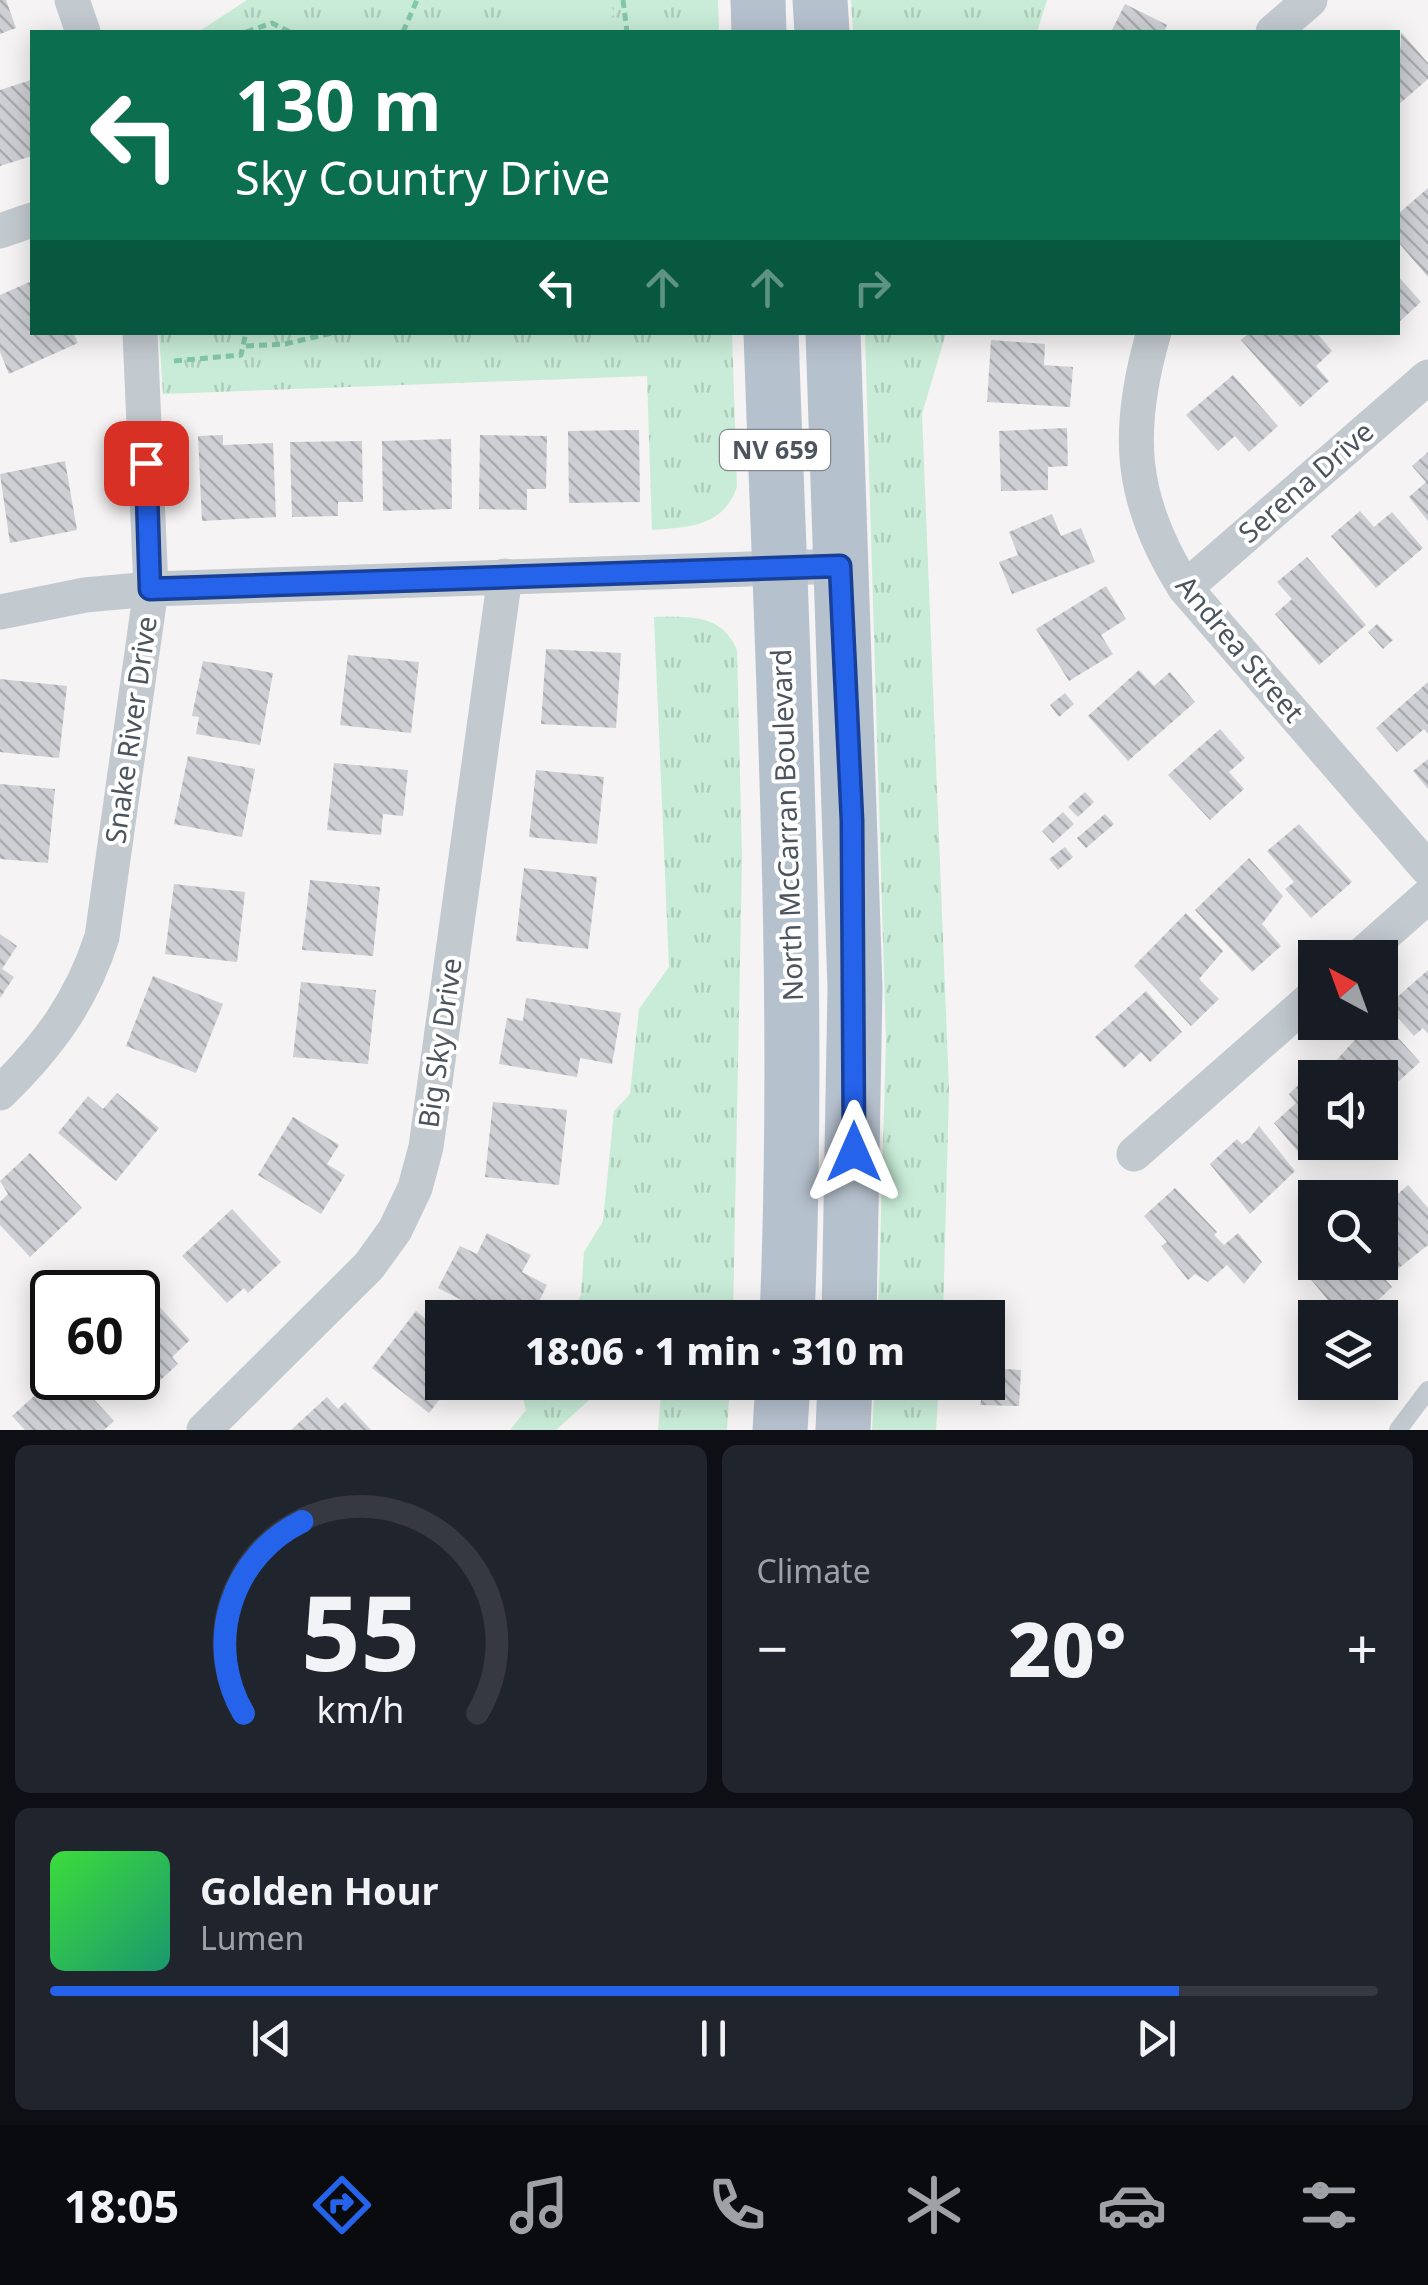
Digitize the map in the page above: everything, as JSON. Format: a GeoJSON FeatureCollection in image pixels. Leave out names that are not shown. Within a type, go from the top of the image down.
{"type":"FeatureCollection","features":[{"type":"Feature","properties":{"kind":"main road"},"geometry":{"type":"LineString","coordinates":[[758,0],[760,30]]}},
{"type":"Feature","properties":{"kind":"main road"},"geometry":{"type":"LineString","coordinates":[[820,0],[822,30]]}},
{"type":"Feature","properties":{"kind":"main road","name":"North McCarran Boulevard"},"geometry":{"type":"LineString","coordinates":[[771,335],[793,1065],[786,1300]]}},
{"type":"Feature","properties":{"kind":"main road","name":"NV 659"},"geometry":{"type":"LineString","coordinates":[[833,335],[855,988],[849,1300]]}},
{"type":"Feature","properties":{"kind":"main road"},"geometry":{"type":"LineString","coordinates":[[780,1430],[782,1400]]}},
{"type":"Feature","properties":{"kind":"main road"},"geometry":{"type":"LineString","coordinates":[[843,1430],[845,1400]]}},
{"type":"Feature","properties":{"kind":"street"},"geometry":{"type":"LineString","coordinates":[[72,0],[82,30]]}},
{"type":"Feature","properties":{"kind":"street"},"geometry":{"type":"LineString","coordinates":[[1275,30],[1310,0]]}},
{"type":"Feature","properties":{"kind":"street"},"geometry":{"type":"LineString","coordinates":[[0,230],[30,221]]}},
{"type":"Feature","properties":{"kind":"street","name":"Snake River Drive"},"geometry":{"type":"LineString","coordinates":[[0,1093],[66,1021],[88,980],[102,936],[150,589],[140,335]]}},
{"type":"Feature","properties":{"kind":"street","name":"Andrea Street"},"geometry":{"type":"LineString","coordinates":[[1153,335],[1139,383],[1136,467],[1146,512],[1185,588],[1428,869]]}},
{"type":"Feature","properties":{"kind":"street","name":"Serena Drive"},"geometry":{"type":"LineString","coordinates":[[1185,588],[1428,377]]}},
{"type":"Feature","properties":{"kind":"street"},"geometry":{"type":"LineString","coordinates":[[0,612],[85,594],[150,589],[840,566]]}},
{"type":"Feature","properties":{"kind":"street","name":"Big Sky Drive"},"geometry":{"type":"LineString","coordinates":[[204,1430],[369,1266],[394,1230],[415,1188],[426,1147],[504,576]]}},
{"type":"Feature","properties":{"kind":"street"},"geometry":{"type":"LineString","coordinates":[[1378,940],[1428,896]]}},
{"type":"Feature","properties":{"kind":"street"},"geometry":{"type":"LineString","coordinates":[[1134,1154],[1298,1010]]}},
{"type":"Feature","properties":{"kind":"lane"},"geometry":{"type":"LineString","coordinates":[[1398,1430],[1428,1390]]}},
{"type":"Feature","properties":{"kind":"path"},"geometry":{"type":"LineString","coordinates":[[405,30],[418,0]]}},
{"type":"Feature","properties":{"kind":"path"},"geometry":{"type":"LineString","coordinates":[[624,0],[627,30]]}},
{"type":"Feature","properties":{"kind":"path"},"geometry":{"type":"LineString","coordinates":[[252,30],[272,23],[286,30]]}},
{"type":"Feature","properties":{"kind":"path"},"geometry":{"type":"LineString","coordinates":[[170,361],[241,355],[246,335]]}},
{"type":"Feature","properties":{"kind":"path"},"geometry":{"type":"LineString","coordinates":[[246,346],[300,342],[325,335]]}},
{"type":"Feature","properties":{"kind":"green space"},"geometry":{"type":"Polygon","coordinates":[[[247,0],[718,0],[719,30],[201,30],[247,0]]]}},
{"type":"Feature","properties":{"kind":"green space"},"geometry":{"type":"Polygon","coordinates":[[[528,0],[605,0],[616,13],[596,30],[554,30],[528,0]]]}},
{"type":"Feature","properties":{"kind":"green space"},"geometry":{"type":"Polygon","coordinates":[[[851,0],[1047,0],[1038,30],[853,30],[851,0]]]}},
{"type":"Feature","properties":{"kind":"green space"},"geometry":{"type":"Polygon","coordinates":[[[159,335],[732,335],[737,487],[731,500],[714,517],[691,526],[652,530],[647,376],[163,394],[159,335]]]}},
{"type":"Feature","properties":{"kind":"green space"},"geometry":{"type":"Polygon","coordinates":[[[865,335],[945,335],[922,414],[949,1089],[943,1300],[878,1300],[886,1041],[865,335]]]}},
{"type":"Feature","properties":{"kind":"green space"},"geometry":{"type":"Polygon","coordinates":[[[654,617],[713,623],[737,650],[742,859],[733,1300],[578,1300],[584,1252],[603,1221],[614,1111],[630,1094],[639,1009],[669,967],[654,617]]]}},
{"type":"Feature","properties":{"kind":"green space"},"geometry":{"type":"Polygon","coordinates":[[[524,1400],[589,1400],[556,1430],[510,1430],[526,1410],[524,1400]]]}},
{"type":"Feature","properties":{"kind":"green space"},"geometry":{"type":"Polygon","coordinates":[[[661,1400],[729,1400],[727,1430],[658,1430],[661,1400]]]}},
{"type":"Feature","properties":{"kind":"green space"},"geometry":{"type":"Polygon","coordinates":[[[874,1400],[938,1400],[936,1430],[872,1430],[874,1400]]]}},
{"type":"Feature","properties":{"kind":"building"},"geometry":{"type":"Polygon","coordinates":[[[0,0],[6,0],[16,28],[0,34],[0,0]]]}},
{"type":"Feature","properties":{"kind":"building"},"geometry":{"type":"Polygon","coordinates":[[[1125,4],[1167,25],[1165,30],[1112,30],[1125,4]]]}},
{"type":"Feature","properties":{"kind":"building"},"geometry":{"type":"Polygon","coordinates":[[[1401,32],[1428,63],[1428,79],[1400,103],[1401,32]]]}},
{"type":"Feature","properties":{"kind":"building"},"geometry":{"type":"Polygon","coordinates":[[[30,80],[30,157],[0,166],[0,90],[30,80]]]}},
{"type":"Feature","properties":{"kind":"building"},"geometry":{"type":"Polygon","coordinates":[[[1428,188],[1428,277],[1400,244],[1400,212],[1428,188]]]}},
{"type":"Feature","properties":{"kind":"building"},"geometry":{"type":"Polygon","coordinates":[[[1400,278],[1421,302],[1400,321],[1400,278]]]}},
{"type":"Feature","properties":{"kind":"building"},"geometry":{"type":"Polygon","coordinates":[[[30,282],[30,335],[74,335],[78,343],[9,374],[0,352],[0,295],[30,282]]]}},
{"type":"Feature","properties":{"kind":"building"},"geometry":{"type":"Polygon","coordinates":[[[1247,335],[1319,335],[1332,351],[1316,366],[1329,381],[1300,407],[1241,340],[1247,335]]]}},
{"type":"Feature","properties":{"kind":"building"},"geometry":{"type":"Polygon","coordinates":[[[991,340],[1045,344],[1044,365],[1073,367],[1070,407],[987,402],[991,340]]]}},
{"type":"Feature","properties":{"kind":"building"},"geometry":{"type":"Polygon","coordinates":[[[1233,375],[1278,426],[1249,452],[1235,436],[1218,451],[1186,415],[1233,375]]]}},
{"type":"Feature","properties":{"kind":"building"},"geometry":{"type":"Polygon","coordinates":[[[1067,428],[1068,466],[1048,467],[1048,490],[1001,491],[999,431],[1067,428]]]}},
{"type":"Feature","properties":{"kind":"building"},"geometry":{"type":"Polygon","coordinates":[[[639,430],[640,502],[569,503],[568,431],[639,430]]]}},
{"type":"Feature","properties":{"kind":"building"},"geometry":{"type":"Polygon","coordinates":[[[223,435],[223,445],[273,443],[276,517],[202,521],[198,436],[223,435]]]}},
{"type":"Feature","properties":{"kind":"building"},"geometry":{"type":"Polygon","coordinates":[[[480,435],[547,436],[546,489],[527,489],[527,510],[479,509],[480,435]]]}},
{"type":"Feature","properties":{"kind":"building"},"geometry":{"type":"Polygon","coordinates":[[[451,439],[452,509],[383,511],[382,441],[451,439]]]}},
{"type":"Feature","properties":{"kind":"building"},"geometry":{"type":"Polygon","coordinates":[[[362,441],[363,502],[338,502],[338,516],[292,517],[290,442],[362,441]]]}},
{"type":"Feature","properties":{"kind":"building"},"geometry":{"type":"Polygon","coordinates":[[[1428,452],[1428,521],[1409,497],[1426,482],[1412,466],[1428,452]]]}},
{"type":"Feature","properties":{"kind":"building"},"geometry":{"type":"Polygon","coordinates":[[[65,461],[77,530],[10,543],[0,474],[65,461]]]}},
{"type":"Feature","properties":{"kind":"building"},"geometry":{"type":"Polygon","coordinates":[[[1360,511],[1374,527],[1392,512],[1423,548],[1376,588],[1331,536],[1360,511]]]}},
{"type":"Feature","properties":{"kind":"building"},"geometry":{"type":"Polygon","coordinates":[[[1052,514],[1061,536],[1081,528],[1095,562],[1012,594],[999,562],[1018,555],[1009,532],[1052,514]]]}},
{"type":"Feature","properties":{"kind":"building"},"geometry":{"type":"Polygon","coordinates":[[[1307,557],[1366,625],[1319,665],[1275,614],[1292,599],[1277,582],[1307,557]]]}},
{"type":"Feature","properties":{"kind":"building"},"geometry":{"type":"Polygon","coordinates":[[[1106,586],[1126,619],[1101,635],[1113,654],[1069,681],[1036,629],[1106,586]]]}},
{"type":"Feature","properties":{"kind":"building"},"geometry":{"type":"Polygon","coordinates":[[[1377,624],[1393,640],[1383,649],[1368,632],[1377,624]]]}},
{"type":"Feature","properties":{"kind":"building"},"geometry":{"type":"Polygon","coordinates":[[[546,649],[621,653],[616,728],[541,724],[546,649]]]}},
{"type":"Feature","properties":{"kind":"building"},"geometry":{"type":"Polygon","coordinates":[[[348,655],[419,662],[411,733],[340,725],[348,655]]]}},
{"type":"Feature","properties":{"kind":"building"},"geometry":{"type":"Polygon","coordinates":[[[203,661],[273,673],[260,745],[196,734],[199,717],[192,716],[203,661]]]}},
{"type":"Feature","properties":{"kind":"building"},"geometry":{"type":"Polygon","coordinates":[[[1139,670],[1154,686],[1170,672],[1195,702],[1128,761],[1088,716],[1139,670]]]}},
{"type":"Feature","properties":{"kind":"building"},"geometry":{"type":"Polygon","coordinates":[[[0,679],[67,686],[59,758],[0,752],[0,679]]]}},
{"type":"Feature","properties":{"kind":"building"},"geometry":{"type":"Polygon","coordinates":[[[1428,682],[1428,734],[1424,729],[1397,752],[1376,728],[1428,682]]]}},
{"type":"Feature","properties":{"kind":"building"},"geometry":{"type":"Polygon","coordinates":[[[1065,693],[1074,704],[1059,717],[1050,705],[1065,693]]]}},
{"type":"Feature","properties":{"kind":"building"},"geometry":{"type":"Polygon","coordinates":[[[1220,729],[1245,758],[1229,772],[1244,789],[1210,820],[1168,775],[1220,729]]]}},
{"type":"Feature","properties":{"kind":"building"},"geometry":{"type":"Polygon","coordinates":[[[188,756],[255,769],[242,837],[174,824],[188,756]]]}},
{"type":"Feature","properties":{"kind":"building"},"geometry":{"type":"Polygon","coordinates":[[[1428,759],[1428,789],[1413,771],[1428,759]]]}},
{"type":"Feature","properties":{"kind":"building"},"geometry":{"type":"Polygon","coordinates":[[[334,763],[408,770],[403,816],[383,814],[381,835],[327,830],[334,763]]]}},
{"type":"Feature","properties":{"kind":"building"},"geometry":{"type":"Polygon","coordinates":[[[536,770],[604,777],[597,844],[529,837],[536,770]]]}},
{"type":"Feature","properties":{"kind":"building"},"geometry":{"type":"Polygon","coordinates":[[[0,784],[55,789],[48,863],[0,859],[0,784]]]}},
{"type":"Feature","properties":{"kind":"building"},"geometry":{"type":"Polygon","coordinates":[[[1085,792],[1094,802],[1078,817],[1068,807],[1085,792]]]}},
{"type":"Feature","properties":{"kind":"building"},"geometry":{"type":"Polygon","coordinates":[[[1063,812],[1074,824],[1053,843],[1042,831],[1063,812]]]}},
{"type":"Feature","properties":{"kind":"building"},"geometry":{"type":"Polygon","coordinates":[[[1105,814],[1114,824],[1086,848],[1077,838],[1105,814]]]}},
{"type":"Feature","properties":{"kind":"building"},"geometry":{"type":"Polygon","coordinates":[[[1299,824],[1352,882],[1311,918],[1285,889],[1294,882],[1267,851],[1299,824]]]}},
{"type":"Feature","properties":{"kind":"building"},"geometry":{"type":"Polygon","coordinates":[[[1065,847],[1073,857],[1058,870],[1049,859],[1065,847]]]}},
{"type":"Feature","properties":{"kind":"building"},"geometry":{"type":"Polygon","coordinates":[[[1249,858],[1283,896],[1262,924],[1281,946],[1252,972],[1195,910],[1249,858]]]}},
{"type":"Feature","properties":{"kind":"building"},"geometry":{"type":"Polygon","coordinates":[[[524,868],[597,877],[588,949],[516,941],[524,868]]]}},
{"type":"Feature","properties":{"kind":"building"},"geometry":{"type":"Polygon","coordinates":[[[310,880],[380,887],[373,956],[302,950],[310,880]]]}},
{"type":"Feature","properties":{"kind":"building"},"geometry":{"type":"Polygon","coordinates":[[[174,884],[245,892],[237,962],[165,954],[174,884]]]}},
{"type":"Feature","properties":{"kind":"building"},"geometry":{"type":"Polygon","coordinates":[[[1186,913],[1223,951],[1199,979],[1219,999],[1191,1026],[1134,966],[1186,913]]]}},
{"type":"Feature","properties":{"kind":"building"},"geometry":{"type":"Polygon","coordinates":[[[0,934],[17,946],[2,969],[14,977],[0,998],[0,934]]]}},
{"type":"Feature","properties":{"kind":"building"},"geometry":{"type":"Polygon","coordinates":[[[1428,970],[1428,1034],[1423,1028],[1414,1036],[1398,1018],[1398,996],[1428,970]]]}},
{"type":"Feature","properties":{"kind":"building"},"geometry":{"type":"Polygon","coordinates":[[[153,976],[223,1004],[196,1073],[126,1046],[153,976]]]}},
{"type":"Feature","properties":{"kind":"building"},"geometry":{"type":"Polygon","coordinates":[[[301,982],[376,990],[368,1064],[293,1057],[301,982]]]}},
{"type":"Feature","properties":{"kind":"building"},"geometry":{"type":"Polygon","coordinates":[[[1146,991],[1182,1032],[1150,1062],[1141,1052],[1124,1068],[1095,1037],[1146,991]]]}},
{"type":"Feature","properties":{"kind":"building"},"geometry":{"type":"Polygon","coordinates":[[[526,998],[621,1013],[612,1064],[580,1058],[577,1077],[499,1064],[507,1018],[523,1021],[526,998]]]}},
{"type":"Feature","properties":{"kind":"building"},"geometry":{"type":"Polygon","coordinates":[[[1398,1038],[1420,1062],[1398,1082],[1398,1060],[1337,1060],[1355,1040],[1398,1038]]]}},
{"type":"Feature","properties":{"kind":"building"},"geometry":{"type":"Polygon","coordinates":[[[1298,1085],[1298,1151],[1274,1123],[1296,1103],[1289,1094],[1298,1085]]]}},
{"type":"Feature","properties":{"kind":"building"},"geometry":{"type":"Polygon","coordinates":[[[117,1093],[159,1128],[116,1181],[58,1133],[88,1096],[103,1109],[117,1093]]]}},
{"type":"Feature","properties":{"kind":"building"},"geometry":{"type":"Polygon","coordinates":[[[493,1102],[567,1110],[559,1185],[485,1177],[493,1102]]]}},
{"type":"Feature","properties":{"kind":"building"},"geometry":{"type":"Polygon","coordinates":[[[293,1117],[339,1145],[327,1164],[345,1175],[321,1214],[258,1175],[293,1117]]]}},
{"type":"Feature","properties":{"kind":"building"},"geometry":{"type":"Polygon","coordinates":[[[1259,1126],[1295,1171],[1250,1214],[1210,1164],[1237,1139],[1242,1144],[1249,1139],[1259,1126]]]}},
{"type":"Feature","properties":{"kind":"building"},"geometry":{"type":"Polygon","coordinates":[[[30,1153],[82,1208],[30,1257],[0,1225],[0,1202],[8,1194],[0,1181],[30,1153]]]}},
{"type":"Feature","properties":{"kind":"building"},"geometry":{"type":"Polygon","coordinates":[[[1408,1185],[1428,1208],[1428,1245],[1398,1269],[1398,1194],[1408,1185]]]}},
{"type":"Feature","properties":{"kind":"building"},"geometry":{"type":"Polygon","coordinates":[[[1175,1188],[1217,1232],[1214,1235],[1224,1245],[1238,1233],[1262,1262],[1244,1284],[1227,1265],[1208,1282],[1195,1274],[1188,1280],[1161,1246],[1167,1242],[1144,1216],[1175,1188]]]}},
{"type":"Feature","properties":{"kind":"building"},"geometry":{"type":"Polygon","coordinates":[[[232,1209],[281,1262],[248,1293],[244,1288],[227,1303],[182,1256],[232,1209]]]}},
{"type":"Feature","properties":{"kind":"building"},"geometry":{"type":"Polygon","coordinates":[[[487,1233],[531,1255],[522,1272],[547,1285],[540,1300],[462,1300],[438,1288],[460,1246],[477,1254],[487,1233]]]}},
{"type":"Feature","properties":{"kind":"building"},"geometry":{"type":"Polygon","coordinates":[[[1311,1280],[1386,1280],[1392,1287],[1378,1300],[1328,1300],[1311,1280]]]}},
{"type":"Feature","properties":{"kind":"building"},"geometry":{"type":"Polygon","coordinates":[[[160,1307],[190,1340],[172,1357],[178,1364],[160,1380],[160,1307]]]}},
{"type":"Feature","properties":{"kind":"building"},"geometry":{"type":"Polygon","coordinates":[[[416,1311],[425,1318],[425,1400],[439,1400],[429,1413],[372,1368],[416,1311]]]}},
{"type":"Feature","properties":{"kind":"building"},"geometry":{"type":"Polygon","coordinates":[[[1005,1369],[1021,1370],[1019,1406],[980,1405],[981,1400],[1005,1400],[1005,1369]]]}},
{"type":"Feature","properties":{"kind":"building"},"geometry":{"type":"Polygon","coordinates":[[[327,1397],[338,1409],[345,1402],[371,1430],[291,1430],[327,1397]]]}},
{"type":"Feature","properties":{"kind":"building"},"geometry":{"type":"Polygon","coordinates":[[[30,1400],[94,1400],[114,1421],[104,1430],[25,1430],[12,1416],[30,1400]]]}},
{"type":"Feature","properties":{"kind":"route"},"geometry":{"type":"LineString","coordinates":[[146,463],[150,589],[840,566],[852,821],[854,1152]]}}]}
